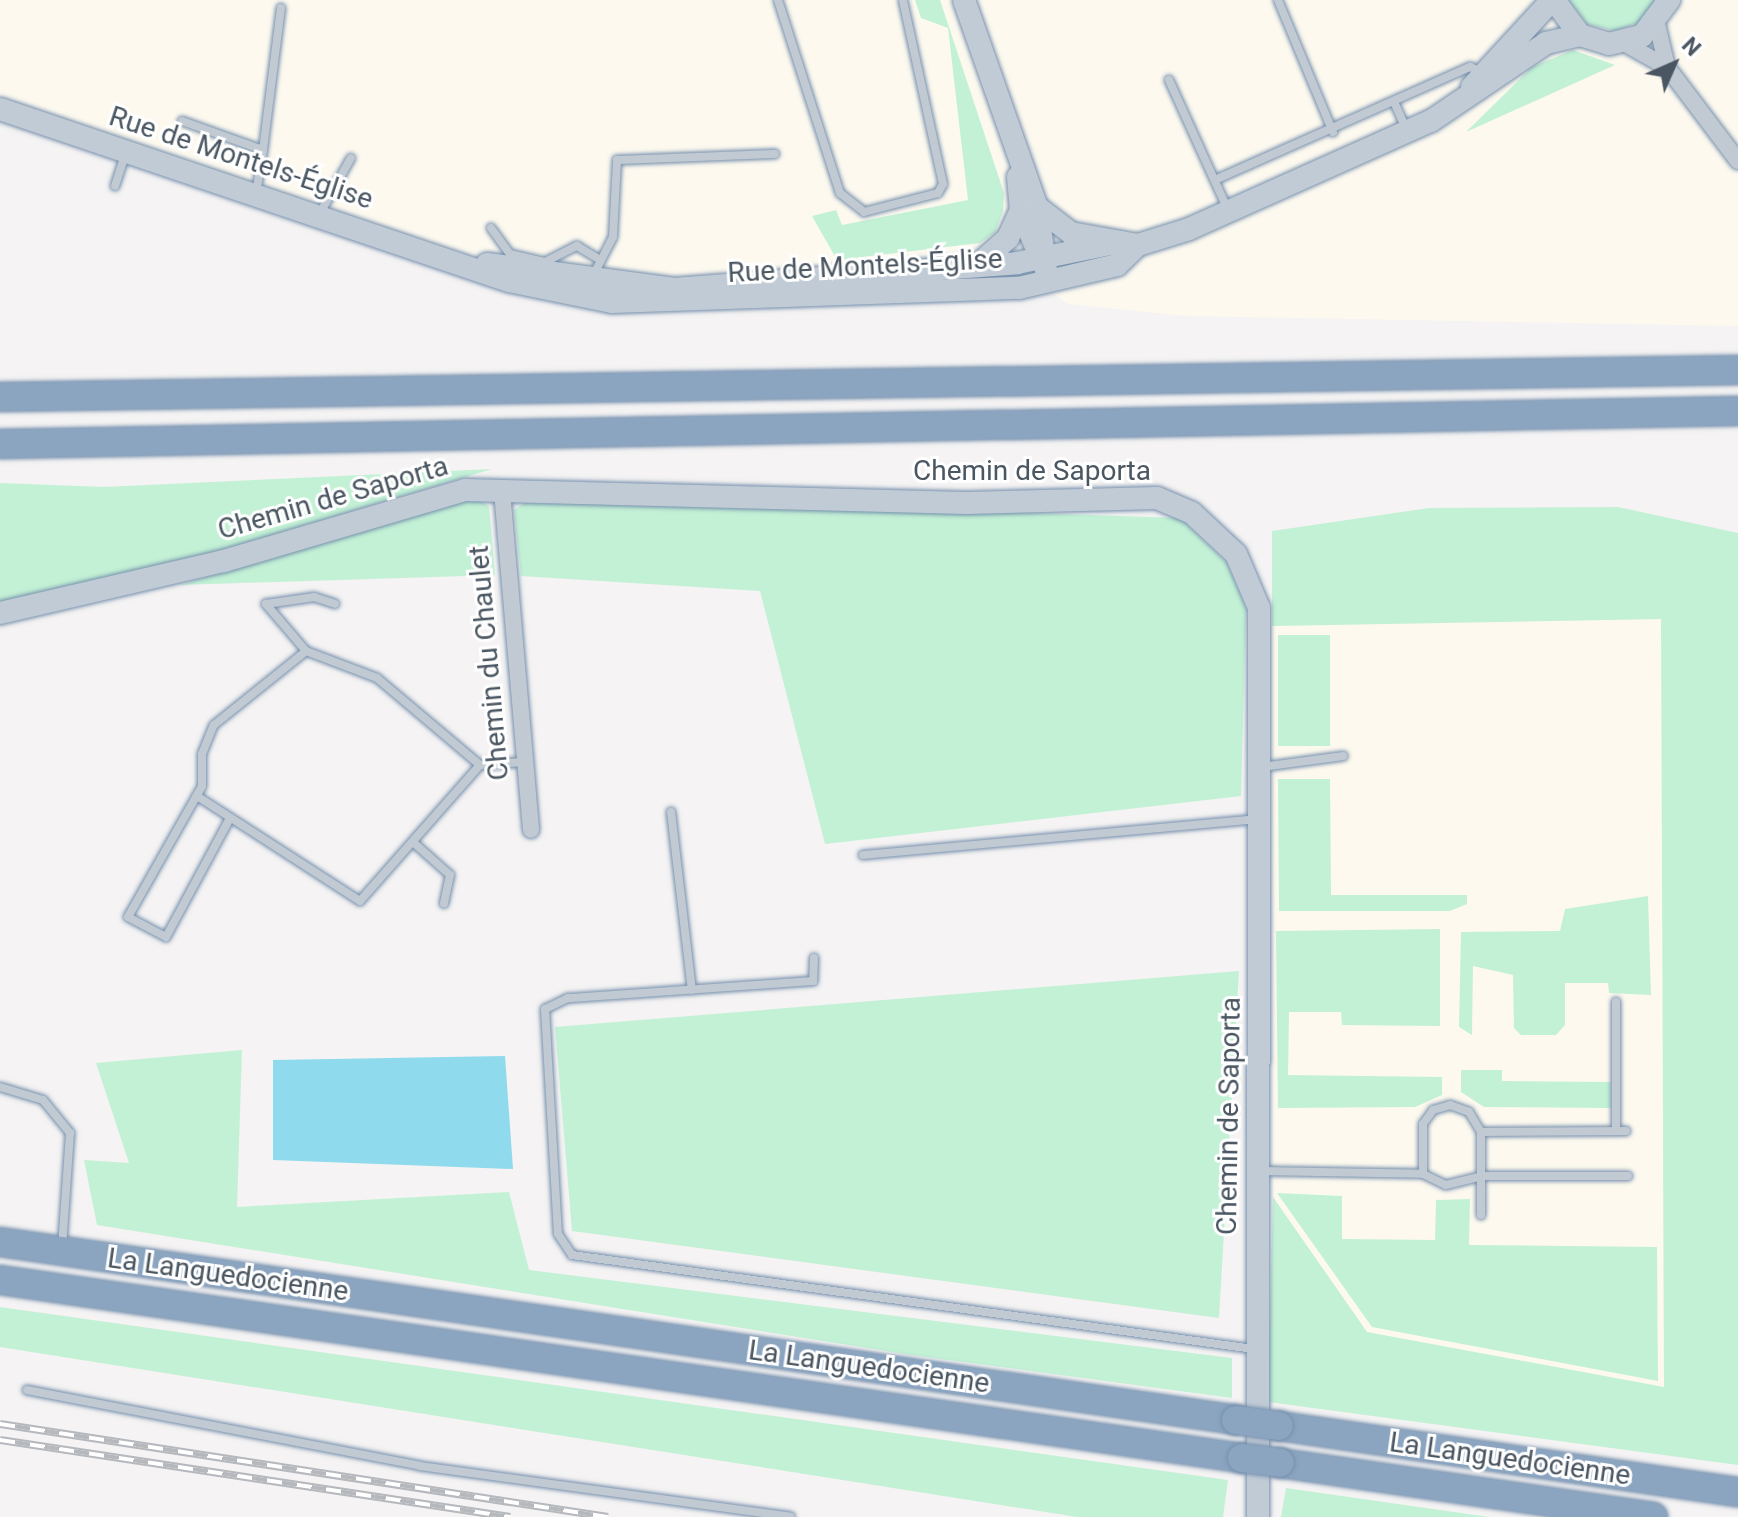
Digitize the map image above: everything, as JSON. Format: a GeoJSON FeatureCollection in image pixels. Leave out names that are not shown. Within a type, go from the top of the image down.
{"type":"FeatureCollection","features":[{"type":"Feature","properties":{"kind":"highway"},"geometry":{"type":"LineString","coordinates":[[0,397],[1738,370]]}},
{"type":"Feature","properties":{"kind":"highway"},"geometry":{"type":"LineString","coordinates":[[0,444],[1738,411]]}},
{"type":"Feature","properties":{"kind":"highway","name":"La Languedocienne"},"geometry":{"type":"LineString","coordinates":[[0,1242],[1738,1492]]}},
{"type":"Feature","properties":{"kind":"highway","name":"La Languedocienne"},"geometry":{"type":"LineString","coordinates":[[0,1280],[1653,1517]]}},
{"type":"Feature","properties":{"kind":"street"},"geometry":{"type":"LineString","coordinates":[[964,0],[1017,164],[1049,283]]}},
{"type":"Feature","properties":{"kind":"street"},"geometry":{"type":"LineString","coordinates":[[1464,98],[1482,73],[1533,29],[1553,0],[1580,35]]}},
{"type":"Feature","properties":{"kind":"street"},"geometry":{"type":"LineString","coordinates":[[1624,43],[1657,24],[1672,1]]}},
{"type":"Feature","properties":{"kind":"street"},"geometry":{"type":"LineString","coordinates":[[1657,24],[1667,67]]}},
{"type":"Feature","properties":{"kind":"street"},"geometry":{"type":"LineString","coordinates":[[1029,209],[1071,233],[1129,243],[1229,211],[1407,132],[1546,43],[1580,35],[1624,43],[1667,67],[1738,161]]}},
{"type":"Feature","properties":{"kind":"street","name":"Rue de Montels-Église"},"geometry":{"type":"LineString","coordinates":[[0,109],[464,262],[589,290],[710,304],[1049,283],[1117,265],[1129,243]]}},
{"type":"Feature","properties":{"kind":"street"},"geometry":{"type":"LineString","coordinates":[[977,266],[1008,238],[1029,209]]}},
{"type":"Feature","properties":{"kind":"street","name":"Rue de Montels-Église"},"geometry":{"type":"LineString","coordinates":[[589,290],[674,289],[977,266],[1129,243]]}},
{"type":"Feature","properties":{"kind":"street","name":"Chemin de Saporta"},"geometry":{"type":"LineString","coordinates":[[0,613],[224,561],[465,490],[967,503],[1157,498],[1211,527],[1253,583],[1262,767],[1254,1349],[1258,1517]]}},
{"type":"Feature","properties":{"kind":"street","name":"Chemin du Chaulet"},"geometry":{"type":"LineString","coordinates":[[502,491],[531,830]]}},
{"type":"Feature","properties":{"kind":"lane"},"geometry":{"type":"LineString","coordinates":[[778,0],[840,193],[864,212],[938,193],[943,184],[903,0]]}},
{"type":"Feature","properties":{"kind":"lane"},"geometry":{"type":"LineString","coordinates":[[1278,0],[1333,132]]}},
{"type":"Feature","properties":{"kind":"lane"},"geometry":{"type":"LineString","coordinates":[[256,195],[281,8]]}},
{"type":"Feature","properties":{"kind":"lane"},"geometry":{"type":"LineString","coordinates":[[1217,179],[1333,132],[1470,67],[1482,73]]}},
{"type":"Feature","properties":{"kind":"lane"},"geometry":{"type":"LineString","coordinates":[[1169,80],[1206,173],[1217,179],[1229,211]]}},
{"type":"Feature","properties":{"kind":"lane"},"geometry":{"type":"LineString","coordinates":[[1395,104],[1407,132]]}},
{"type":"Feature","properties":{"kind":"lane"},"geometry":{"type":"LineString","coordinates":[[182,121],[263,150]]}},
{"type":"Feature","properties":{"kind":"lane"},"geometry":{"type":"LineString","coordinates":[[115,186],[126,151]]}},
{"type":"Feature","properties":{"kind":"lane"},"geometry":{"type":"LineString","coordinates":[[589,290],[599,259],[613,237],[617,160],[775,154]]}},
{"type":"Feature","properties":{"kind":"lane"},"geometry":{"type":"LineString","coordinates":[[319,215],[351,158]]}},
{"type":"Feature","properties":{"kind":"lane"},"geometry":{"type":"LineString","coordinates":[[491,228],[510,254],[545,262],[577,246],[599,259]]}},
{"type":"Feature","properties":{"kind":"lane"},"geometry":{"type":"LineString","coordinates":[[335,604],[314,597],[266,604],[306,651],[377,678],[480,765],[523,762]]}},
{"type":"Feature","properties":{"kind":"lane"},"geometry":{"type":"LineString","coordinates":[[229,820],[166,937],[128,917],[197,796],[214,725],[306,651]]}},
{"type":"Feature","properties":{"kind":"lane"},"geometry":{"type":"LineString","coordinates":[[1262,767],[1343,756]]}},
{"type":"Feature","properties":{"kind":"lane"},"geometry":{"type":"LineString","coordinates":[[197,796],[229,820],[360,901],[480,765]]}},
{"type":"Feature","properties":{"kind":"lane"},"geometry":{"type":"LineString","coordinates":[[671,812],[692,990]]}},
{"type":"Feature","properties":{"kind":"lane"},"geometry":{"type":"LineString","coordinates":[[863,855],[1261,819]]}},
{"type":"Feature","properties":{"kind":"lane"},"geometry":{"type":"LineString","coordinates":[[414,843],[450,875],[444,903]]}},
{"type":"Feature","properties":{"kind":"lane"},"geometry":{"type":"LineString","coordinates":[[814,958],[813,981],[568,998],[545,1009],[558,1234],[572,1255],[1254,1349]]}},
{"type":"Feature","properties":{"kind":"lane"},"geometry":{"type":"LineString","coordinates":[[1481,1132],[1621,1131],[1616,1002]]}},
{"type":"Feature","properties":{"kind":"lane"},"geometry":{"type":"LineString","coordinates":[[0,1087],[43,1100],[70,1133],[62,1251]]}},
{"type":"Feature","properties":{"kind":"lane"},"geometry":{"type":"LineString","coordinates":[[1423,1174],[1423,1124],[1433,1110],[1450,1105],[1469,1112],[1481,1132],[1481,1215]]}},
{"type":"Feature","properties":{"kind":"lane"},"geometry":{"type":"LineString","coordinates":[[1258,1171],[1423,1174],[1446,1185],[1481,1176],[1628,1176]]}},
{"type":"Feature","properties":{"kind":"lane"},"geometry":{"type":"LineString","coordinates":[[27,1390],[420,1466],[791,1517]]}},
{"type":"Feature","properties":{"kind":"shaded area"},"geometry":{"type":"Polygon","coordinates":[[[0,0],[1738,0],[1738,326],[1184,316],[1068,304],[1010,265],[786,288],[534,276],[0,106],[0,0]]]}},
{"type":"Feature","properties":{"kind":"shaded area"},"geometry":{"type":"Polygon","coordinates":[[[1662,619],[1664,1388],[1367,1332],[1273,1197],[1272,626],[1662,619]]]}},
{"type":"Feature","properties":{"kind":"green space"},"geometry":{"type":"Polygon","coordinates":[[[915,0],[940,0],[1004,193],[1003,211],[995,232],[980,243],[837,260],[812,216],[836,210],[842,225],[968,200],[948,28],[921,18],[915,0]]]}},
{"type":"Feature","properties":{"kind":"green space"},"geometry":{"type":"Polygon","coordinates":[[[1569,0],[1658,0],[1643,21],[1615,31],[1587,24],[1569,0]]]}},
{"type":"Feature","properties":{"kind":"green space"},"geometry":{"type":"Polygon","coordinates":[[[1573,50],[1615,65],[1466,132],[1532,67],[1573,50]]]}},
{"type":"Feature","properties":{"kind":"green space"},"geometry":{"type":"Polygon","coordinates":[[[492,469],[222,550],[0,606],[0,483],[104,487],[492,469]]]}},
{"type":"Feature","properties":{"kind":"green space"},"geometry":{"type":"Polygon","coordinates":[[[471,496],[489,506],[495,575],[180,585],[471,496]]]}},
{"type":"Feature","properties":{"kind":"green space"},"geometry":{"type":"Polygon","coordinates":[[[535,496],[1180,518],[1227,563],[1246,608],[1241,796],[825,844],[760,591],[521,576],[514,510],[535,496]]]}},
{"type":"Feature","properties":{"kind":"green space"},"geometry":{"type":"Polygon","coordinates":[[[1618,507],[1738,533],[1738,1465],[1268,1402],[1273,1197],[1367,1332],[1664,1387],[1661,619],[1272,626],[1272,531],[1429,508],[1618,507]]]}},
{"type":"Feature","properties":{"kind":"green space"},"geometry":{"type":"Polygon","coordinates":[[[1278,635],[1330,635],[1330,746],[1278,746],[1278,635]]]}},
{"type":"Feature","properties":{"kind":"green space"},"geometry":{"type":"Polygon","coordinates":[[[1278,779],[1330,779],[1331,895],[1467,895],[1467,904],[1450,911],[1279,911],[1278,779]]]}},
{"type":"Feature","properties":{"kind":"green space"},"geometry":{"type":"Polygon","coordinates":[[[1648,896],[1651,995],[1609,993],[1608,983],[1565,983],[1565,1025],[1556,1035],[1521,1035],[1514,1028],[1513,975],[1473,966],[1472,1035],[1459,1027],[1461,932],[1560,931],[1565,909],[1648,896]]]}},
{"type":"Feature","properties":{"kind":"green space"},"geometry":{"type":"Polygon","coordinates":[[[1440,929],[1440,1026],[1342,1025],[1341,1012],[1289,1012],[1288,1075],[1442,1077],[1442,1095],[1415,1107],[1278,1108],[1276,931],[1440,929]]]}},
{"type":"Feature","properties":{"kind":"green space"},"geometry":{"type":"Polygon","coordinates":[[[1239,971],[1219,1318],[572,1231],[555,1027],[1239,971]]]}},
{"type":"Feature","properties":{"kind":"green space"},"geometry":{"type":"Polygon","coordinates":[[[242,1050],[237,1207],[509,1192],[529,1270],[1232,1358],[1232,1398],[911,1355],[97,1225],[84,1160],[129,1163],[96,1063],[242,1050]]]}},
{"type":"Feature","properties":{"kind":"green space"},"geometry":{"type":"Polygon","coordinates":[[[1461,1070],[1502,1070],[1502,1081],[1611,1082],[1611,1108],[1484,1107],[1461,1092],[1461,1070]]]}},
{"type":"Feature","properties":{"kind":"green space"},"geometry":{"type":"Polygon","coordinates":[[[1277,1193],[1342,1196],[1342,1239],[1435,1240],[1436,1200],[1470,1199],[1469,1245],[1657,1247],[1658,1381],[1372,1327],[1277,1193]]]}},
{"type":"Feature","properties":{"kind":"green space"},"geometry":{"type":"Polygon","coordinates":[[[0,1307],[1228,1480],[1223,1517],[1077,1517],[0,1347],[0,1307]]]}},
{"type":"Feature","properties":{"kind":"green space"},"geometry":{"type":"Polygon","coordinates":[[[1286,1488],[1489,1517],[1281,1517],[1286,1488]]]}},
{"type":"Feature","properties":{"kind":"water"},"geometry":{"type":"Polygon","coordinates":[[[505,1056],[513,1169],[273,1160],[273,1060],[505,1056]]]}},
{"type":"Feature","properties":{"kind":"railway"},"geometry":{"type":"LineString","coordinates":[[0,1424],[608,1517]]}},
{"type":"Feature","properties":{"kind":"railway"},"geometry":{"type":"LineString","coordinates":[[0,1440],[510,1517]]}}]}
